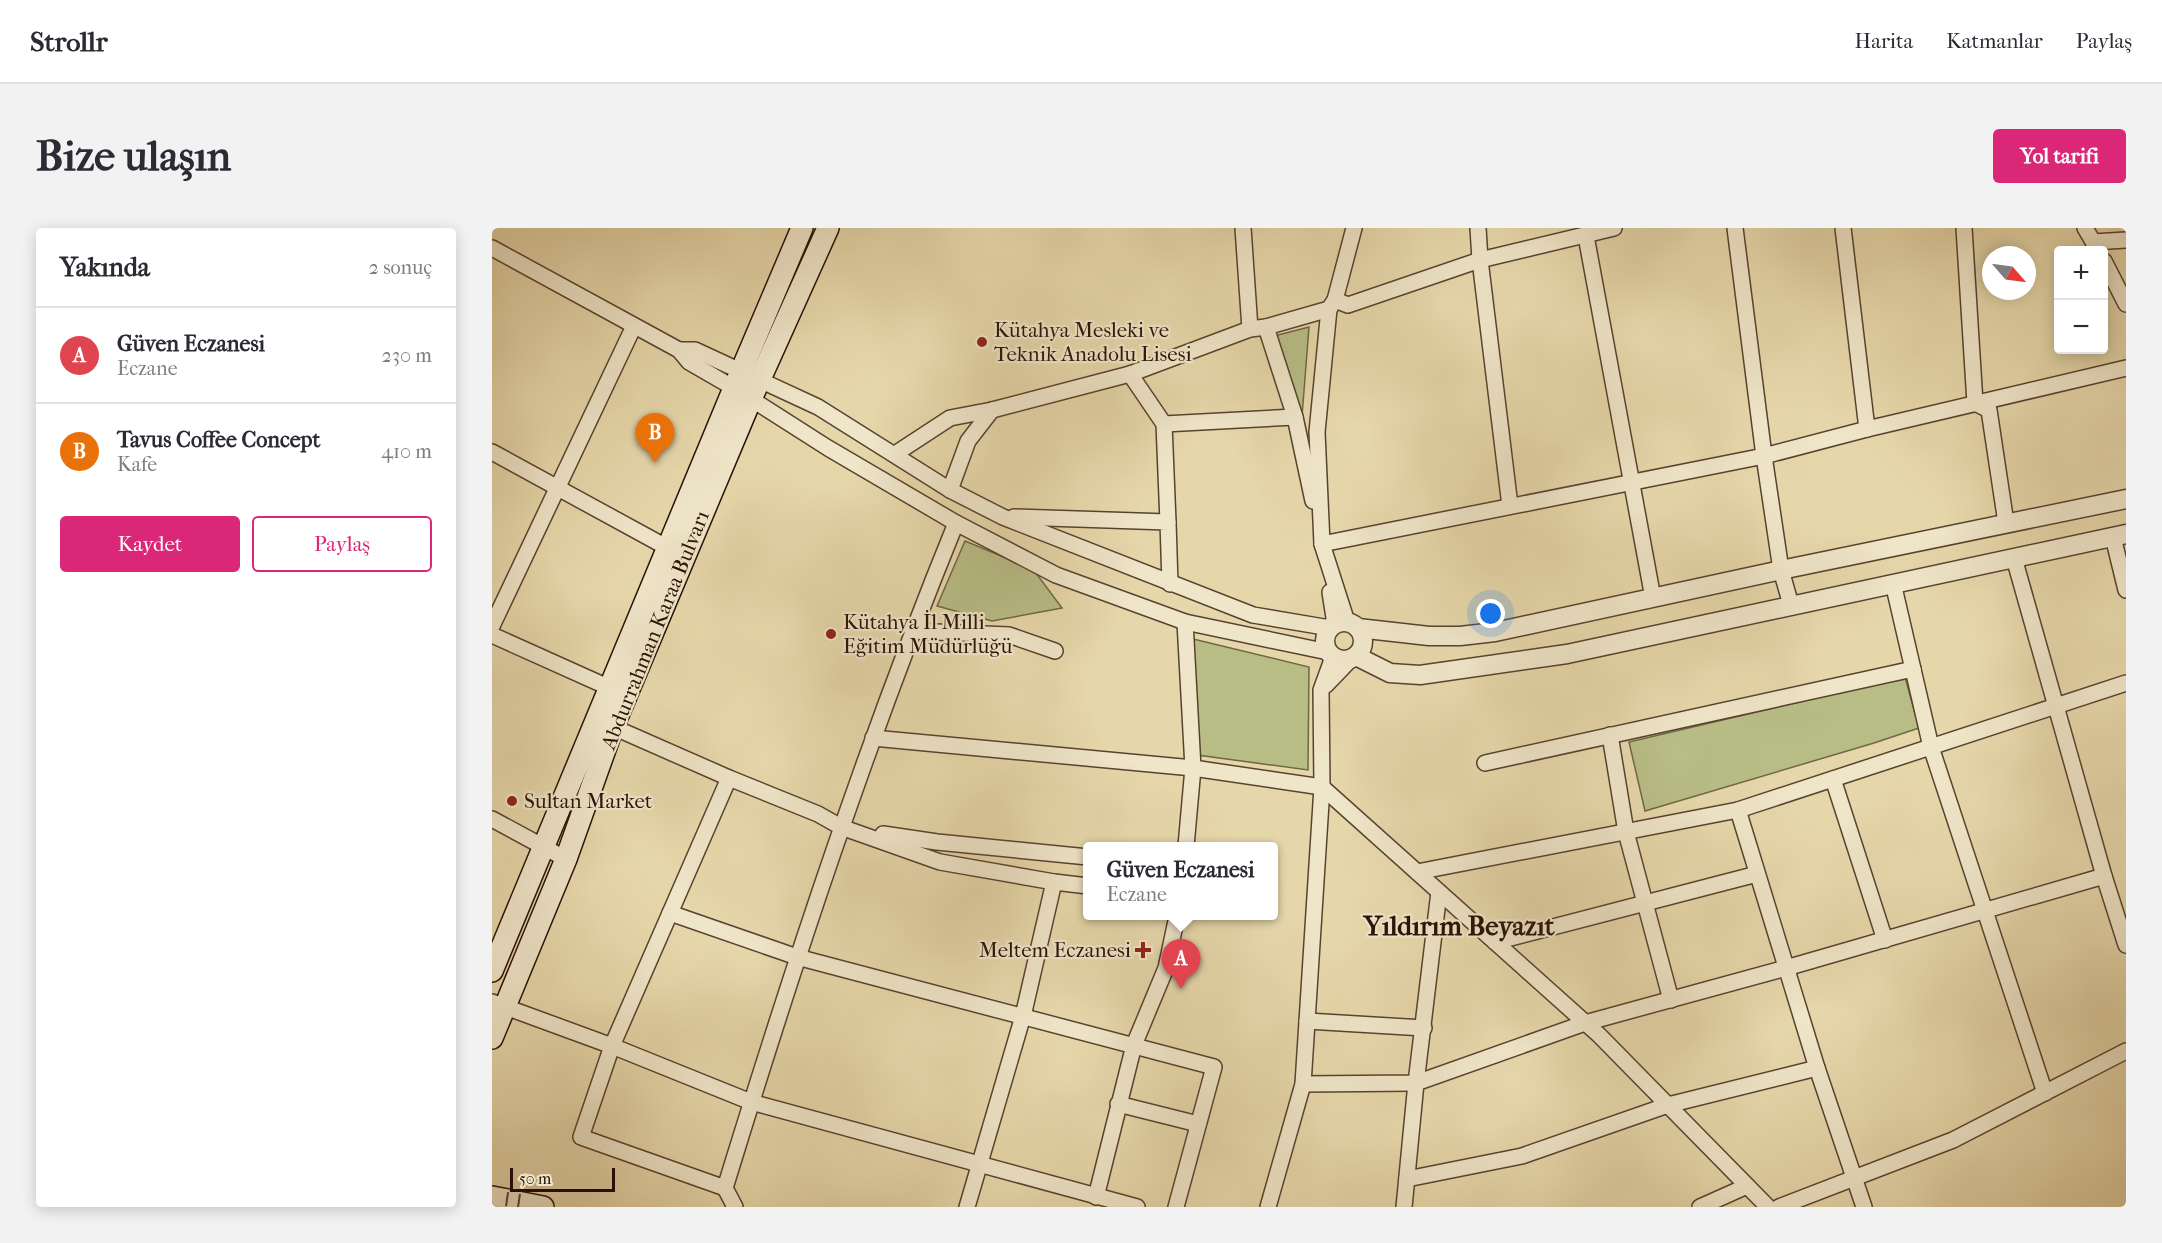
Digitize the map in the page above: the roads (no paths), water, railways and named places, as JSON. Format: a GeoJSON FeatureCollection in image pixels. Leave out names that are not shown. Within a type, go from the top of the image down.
{"type":"FeatureCollection","features":[{"type":"Feature","properties":{"kind":"main road","name":"Abdurrahman Karaa Bulvarı"},"geometry":{"type":"LineString","coordinates":[[492,1038],[499,1004],[566,859],[613,727],[746,384],[802,228]]}},
{"type":"Feature","properties":{"kind":"main road","name":"Abdurrahman Karaa Bulvarı"},"geometry":{"type":"LineString","coordinates":[[492,971],[668,548],[746,384],[828,228]]}},
{"type":"Feature","properties":{"kind":"main road"},"geometry":{"type":"LineString","coordinates":[[492,1197],[543,1207]]}},
{"type":"Feature","properties":{"kind":"street"},"geometry":{"type":"LineString","coordinates":[[1243,228],[1258,328],[1294,417],[1343,626]]}},
{"type":"Feature","properties":{"kind":"street"},"geometry":{"type":"LineString","coordinates":[[1322,544],[1317,432],[1332,304],[1354,228]]}},
{"type":"Feature","properties":{"kind":"street"},"geometry":{"type":"LineString","coordinates":[[1478,228],[1510,506]]}},
{"type":"Feature","properties":{"kind":"street"},"geometry":{"type":"LineString","coordinates":[[895,454],[950,418],[992,410],[1130,374],[1332,304],[1348,305],[1480,261],[1614,228]]}},
{"type":"Feature","properties":{"kind":"street"},"geometry":{"type":"LineString","coordinates":[[1735,228],[1764,456],[1781,570],[1791,605]]}},
{"type":"Feature","properties":{"kind":"street"},"geometry":{"type":"LineString","coordinates":[[1843,228],[1867,429]]}},
{"type":"Feature","properties":{"kind":"street"},"geometry":{"type":"LineString","coordinates":[[1964,228],[1975,403]]}},
{"type":"Feature","properties":{"kind":"street"},"geometry":{"type":"LineString","coordinates":[[2085,228],[2096,246],[2126,240]]}},
{"type":"Feature","properties":{"kind":"street"},"geometry":{"type":"LineString","coordinates":[[1586,236],[1653,598]]}},
{"type":"Feature","properties":{"kind":"street"},"geometry":{"type":"LineString","coordinates":[[492,248],[678,350],[695,350],[746,384],[828,448],[956,524],[1056,575],[1185,622],[1342,656],[1390,674],[1420,675],[1567,654],[2120,536],[2126,590]]}},
{"type":"Feature","properties":{"kind":"street"},"geometry":{"type":"LineString","coordinates":[[2108,270],[2126,304]]}},
{"type":"Feature","properties":{"kind":"street"},"geometry":{"type":"LineString","coordinates":[[492,626],[634,326]]}},
{"type":"Feature","properties":{"kind":"street"},"geometry":{"type":"LineString","coordinates":[[1322,544],[1764,456],[1867,429],[2126,368]]}},
{"type":"Feature","properties":{"kind":"street"},"geometry":{"type":"LineString","coordinates":[[1130,374],[1164,424],[1170,584]]}},
{"type":"Feature","properties":{"kind":"street"},"geometry":{"type":"LineString","coordinates":[[746,384],[818,407],[950,490],[1003,517],[1170,584],[1253,615],[1405,635],[1460,636],[1495,632],[2126,499]]}},
{"type":"Feature","properties":{"kind":"street"},"geometry":{"type":"LineString","coordinates":[[1975,403],[1989,410],[2006,523]]}},
{"type":"Feature","properties":{"kind":"street"},"geometry":{"type":"LineString","coordinates":[[950,490],[968,441],[992,410]]}},
{"type":"Feature","properties":{"kind":"street"},"geometry":{"type":"LineString","coordinates":[[1164,424],[1294,417]]}},
{"type":"Feature","properties":{"kind":"street"},"geometry":{"type":"LineString","coordinates":[[492,452],[668,548]]}},
{"type":"Feature","properties":{"kind":"street"},"geometry":{"type":"LineString","coordinates":[[1003,517],[1168,522]]}},
{"type":"Feature","properties":{"kind":"street"},"geometry":{"type":"LineString","coordinates":[[735,1207],[726,1188],[797,957],[912,631],[956,524]]}},
{"type":"Feature","properties":{"kind":"street"},"geometry":{"type":"LineString","coordinates":[[2014,558],[2104,876],[2126,945]]}},
{"type":"Feature","properties":{"kind":"street"},"geometry":{"type":"LineString","coordinates":[[1893,583],[1931,747],[2045,1093]]}},
{"type":"Feature","properties":{"kind":"street"},"geometry":{"type":"LineString","coordinates":[[1185,622],[1193,768],[1186,842]]}},
{"type":"Feature","properties":{"kind":"street"},"geometry":{"type":"LineString","coordinates":[[1268,1207],[1303,1084],[1322,787],[1322,690],[1342,656],[1363,646],[1362,633],[1343,626]]}},
{"type":"Feature","properties":{"kind":"street"},"geometry":{"type":"LineString","coordinates":[[1342,656],[1325,640],[1343,626]]}},
{"type":"Feature","properties":{"kind":"street"},"geometry":{"type":"LineString","coordinates":[[912,631],[1010,635],[1055,651]]}},
{"type":"Feature","properties":{"kind":"street"},"geometry":{"type":"LineString","coordinates":[[492,635],[610,688]]}},
{"type":"Feature","properties":{"kind":"street"},"geometry":{"type":"LineString","coordinates":[[1485,763],[1913,669]]}},
{"type":"Feature","properties":{"kind":"street"},"geometry":{"type":"LineString","coordinates":[[1417,872],[1738,810],[2126,683]]}},
{"type":"Feature","properties":{"kind":"street"},"geometry":{"type":"LineString","coordinates":[[613,727],[818,814],[842,827],[940,862],[1083,885]]}},
{"type":"Feature","properties":{"kind":"street"},"geometry":{"type":"LineString","coordinates":[[1610,735],[1626,831],[1671,1000]]}},
{"type":"Feature","properties":{"kind":"street"},"geometry":{"type":"LineString","coordinates":[[873,738],[1193,768],[1322,787],[1585,1023],[1768,1207]]}},
{"type":"Feature","properties":{"kind":"street"},"geometry":{"type":"LineString","coordinates":[[726,1188],[580,1137],[612,1046],[729,778]]}},
{"type":"Feature","properties":{"kind":"street"},"geometry":{"type":"LineString","coordinates":[[1833,779],[1885,940]]}},
{"type":"Feature","properties":{"kind":"street"},"geometry":{"type":"LineString","coordinates":[[1738,810],[1817,1068],[1863,1207]]}},
{"type":"Feature","properties":{"kind":"street"},"geometry":{"type":"LineString","coordinates":[[492,819],[566,859]]}},
{"type":"Feature","properties":{"kind":"street"},"geometry":{"type":"LineString","coordinates":[[842,827],[937,842],[1083,857]]}},
{"type":"Feature","properties":{"kind":"street"},"geometry":{"type":"LineString","coordinates":[[1495,942],[1757,874]]}},
{"type":"Feature","properties":{"kind":"street"},"geometry":{"type":"LineString","coordinates":[[1303,1084],[1416,1083],[1585,1023],[1885,940],[2104,876]]}},
{"type":"Feature","properties":{"kind":"street"},"geometry":{"type":"LineString","coordinates":[[967,1207],[1023,1016],[1054,882]]}},
{"type":"Feature","properties":{"kind":"street"},"geometry":{"type":"LineString","coordinates":[[1404,1207],[1439,892]]}},
{"type":"Feature","properties":{"kind":"street"},"geometry":{"type":"LineString","coordinates":[[670,913],[797,957],[1214,1067],[1176,1207]]}},
{"type":"Feature","properties":{"kind":"street"},"geometry":{"type":"LineString","coordinates":[[1104,1201],[1118,1104],[1134,1045],[1166,968],[1176,920]]}},
{"type":"Feature","properties":{"kind":"street"},"geometry":{"type":"LineString","coordinates":[[499,1004],[752,1102],[1104,1201],[1137,1207]]}},
{"type":"Feature","properties":{"kind":"street"},"geometry":{"type":"LineString","coordinates":[[1307,1021],[1424,1028]]}},
{"type":"Feature","properties":{"kind":"street"},"geometry":{"type":"LineString","coordinates":[[1779,1207],[1953,1140],[2126,1051]]}},
{"type":"Feature","properties":{"kind":"street"},"geometry":{"type":"LineString","coordinates":[[1407,1179],[1522,1156],[1668,1105],[1817,1068]]}},
{"type":"Feature","properties":{"kind":"street"},"geometry":{"type":"LineString","coordinates":[[1118,1104],[1198,1124]]}},
{"type":"Feature","properties":{"kind":"street"},"geometry":{"type":"LineString","coordinates":[[1700,1207],[1747,1186]]}},
{"type":"Feature","properties":{"kind":"street"},"geometry":{"type":"LineString","coordinates":[[512,1207],[514,1193]]}},
{"type":"Feature","properties":{"kind":"place","name":"Kütahya Mesleki ve Teknik Anadolu Lisesi"},"geometry":{"type":"Point","coordinates":[982,342]}},
{"type":"Feature","properties":{"kind":"place","name":"Tavus Coffee Concept"},"geometry":{"type":"Point","coordinates":[655,463]}},
{"type":"Feature","properties":{"kind":"place","name":"Kütahya İl Milli Eğitim Müdürlüğü"},"geometry":{"type":"Point","coordinates":[831,634]}},
{"type":"Feature","properties":{"kind":"place","name":"Sultan Market"},"geometry":{"type":"Point","coordinates":[512,801]}},
{"type":"Feature","properties":{"kind":"place","name":"Meltem Eczanesi"},"geometry":{"type":"Point","coordinates":[1143,950]}},
{"type":"Feature","properties":{"kind":"place","name":"Güven Eczanesi"},"geometry":{"type":"Point","coordinates":[1181,989]}},
{"type":"Feature","properties":{"kind":"district","name":"Yıldırım Beyazıt"},"geometry":{"type":"Point","coordinates":[1459,926]}}]}
